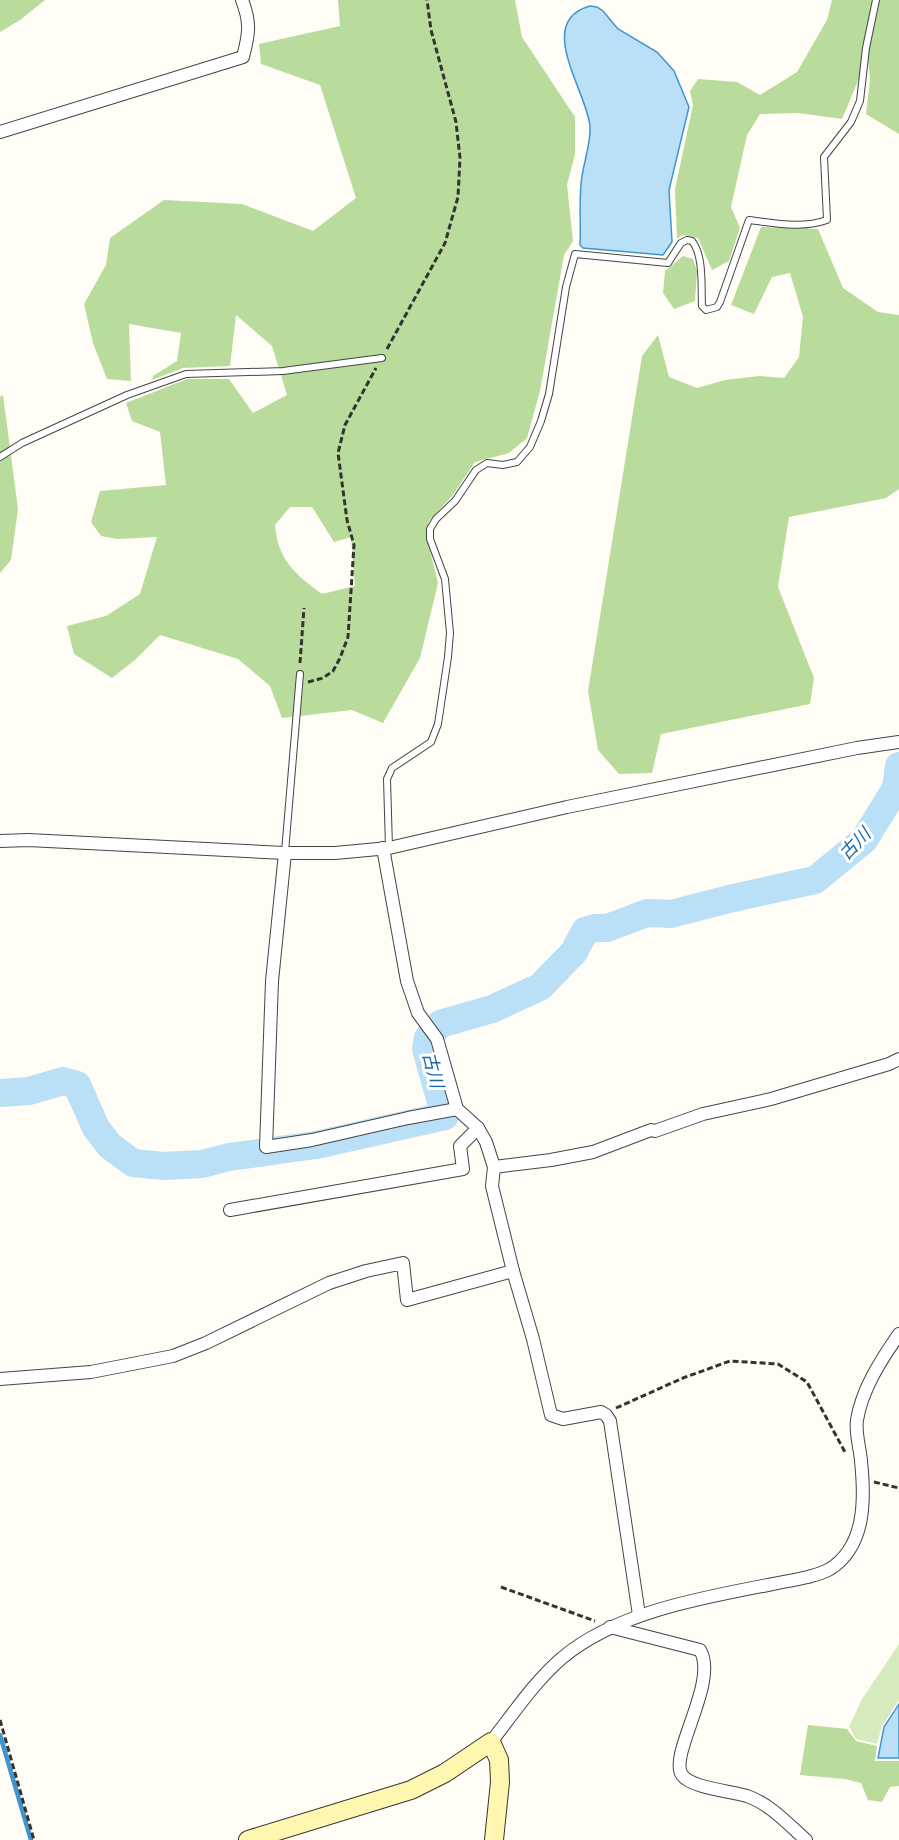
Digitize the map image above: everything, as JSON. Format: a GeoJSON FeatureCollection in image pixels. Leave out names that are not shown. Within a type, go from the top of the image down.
{"type":"FeatureCollection","features":[{"type":"Feature","properties":{"kind":"street"},"geometry":{"type":"LineString","coordinates":[[0,132],[243,57],[250,32],[242,0]]}},
{"type":"Feature","properties":{"kind":"street"},"geometry":{"type":"LineString","coordinates":[[0,841],[28,840],[285,853],[335,853],[386,848],[567,807],[857,748],[899,742]]}},
{"type":"Feature","properties":{"kind":"street"},"geometry":{"type":"LineString","coordinates":[[386,848],[407,981],[418,1013],[437,1039],[448,1111]]}},
{"type":"Feature","properties":{"kind":"street"},"geometry":{"type":"LineString","coordinates":[[285,853],[272,981],[266,1147],[312,1140],[448,1111],[478,1128],[486,1142],[494,1167],[492,1186],[551,1415],[563,1419],[601,1412],[610,1421],[639,1616]]}},
{"type":"Feature","properties":{"kind":"street"},"geometry":{"type":"LineString","coordinates":[[494,1167],[593,1152],[651,1130],[654,1131],[704,1114],[771,1099],[899,1059]]}},
{"type":"Feature","properties":{"kind":"street"},"geometry":{"type":"LineString","coordinates":[[230,1210],[463,1169],[460,1146],[478,1128]]}},
{"type":"Feature","properties":{"kind":"street"},"geometry":{"type":"LineString","coordinates":[[0,1379],[91,1372],[173,1356],[206,1343],[328,1283],[366,1271],[403,1263],[407,1300],[513,1271]]}},
{"type":"Feature","properties":{"kind":"street"},"geometry":{"type":"LineString","coordinates":[[248,1840],[411,1790],[445,1773],[491,1742],[546,1674],[562,1658],[610,1627],[673,1606],[828,1571],[848,1552],[857,1536],[864,1507],[857,1423],[859,1412],[872,1378],[899,1334]]}},
{"type":"Feature","properties":{"kind":"street"},"geometry":{"type":"LineString","coordinates":[[610,1627],[700,1650],[703,1655],[704,1671],[695,1713],[678,1763],[682,1775],[694,1784],[748,1797],[767,1806],[806,1840]]}},
{"type":"Feature","properties":{"kind":"street"},"geometry":{"type":"LineString","coordinates":[[491,1742],[499,1760],[500,1782],[494,1840]]}},
{"type":"Feature","properties":{"kind":"lane"},"geometry":{"type":"LineString","coordinates":[[386,848],[387,779],[392,768],[431,742],[438,724],[448,657],[450,633],[445,579],[430,539],[430,529],[436,519],[455,501],[476,470],[487,463],[503,465],[517,462],[530,447],[542,422],[549,394],[566,287],[574,254],[668,263],[681,243],[692,240],[699,260],[702,306],[706,310],[711,310],[717,308],[720,302],[749,220],[813,225],[827,220],[824,158],[851,122],[860,101],[866,48],[876,0]]}},
{"type":"Feature","properties":{"kind":"lane"},"geometry":{"type":"LineString","coordinates":[[0,456],[22,443],[127,395],[186,374],[283,371],[382,358]]}},
{"type":"Feature","properties":{"kind":"lane"},"geometry":{"type":"LineString","coordinates":[[285,853],[300,674]]}},
{"type":"Feature","properties":{"kind":"path"},"geometry":{"type":"LineString","coordinates":[[299,683],[323,678],[333,671],[348,637],[354,545],[347,519],[338,453],[345,425],[445,243],[458,197],[460,158],[456,122],[431,30],[427,0]]}},
{"type":"Feature","properties":{"kind":"path"},"geometry":{"type":"LineString","coordinates":[[300,674],[304,608]]}},
{"type":"Feature","properties":{"kind":"path"},"geometry":{"type":"LineString","coordinates":[[606,1415],[622,1403],[730,1361],[778,1364],[807,1382],[846,1455]]}},
{"type":"Feature","properties":{"kind":"path"},"geometry":{"type":"LineString","coordinates":[[863,1480],[899,1488]]}},
{"type":"Feature","properties":{"kind":"path"},"geometry":{"type":"LineString","coordinates":[[501,1587],[534,1597],[610,1627]]}},
{"type":"Feature","properties":{"kind":"path"},"geometry":{"type":"LineString","coordinates":[[0,1720],[34,1840]]}},
{"type":"Feature","properties":{"kind":"green space"},"geometry":{"type":"Polygon","coordinates":[[[0,0],[45,0],[20,20],[0,32],[0,0]]]}},
{"type":"Feature","properties":{"kind":"green space"},"geometry":{"type":"Polygon","coordinates":[[[338,0],[515,0],[522,37],[575,117],[575,154],[567,185],[573,241],[564,255],[540,391],[527,438],[509,453],[475,462],[452,496],[429,521],[426,534],[438,583],[420,658],[383,723],[352,710],[282,718],[270,686],[238,659],[160,635],[135,660],[112,678],[74,654],[67,626],[106,616],[140,594],[157,537],[117,539],[101,536],[91,522],[100,491],[166,485],[160,432],[132,421],[126,403],[187,379],[229,379],[253,413],[287,395],[272,346],[236,315],[230,366],[183,368],[152,380],[153,376],[177,361],[181,333],[129,324],[131,381],[107,379],[93,343],[84,304],[106,265],[110,238],[164,200],[242,204],[313,231],[356,198],[320,85],[261,64],[259,44],[340,26],[338,0]],[[290,507],[275,525],[284,557],[296,573],[322,594],[355,586],[351,537],[334,542],[312,507],[290,507]]]}},
{"type":"Feature","properties":{"kind":"green space"},"geometry":{"type":"Polygon","coordinates":[[[832,0],[899,0],[899,134],[866,114],[870,80],[868,57],[842,119],[798,113],[760,114],[747,135],[731,207],[740,228],[729,261],[712,270],[698,238],[683,235],[677,239],[675,189],[693,105],[690,91],[698,79],[737,82],[760,95],[797,72],[827,20],[832,0]]]}},
{"type":"Feature","properties":{"kind":"green space"},"geometry":{"type":"Polygon","coordinates":[[[761,227],[818,229],[843,288],[878,312],[899,315],[899,489],[886,498],[789,517],[778,587],[814,678],[810,704],[661,734],[652,773],[619,774],[598,750],[588,691],[642,356],[658,335],[669,377],[697,388],[725,380],[759,376],[784,378],[799,357],[803,317],[790,273],[772,277],[754,314],[731,305],[761,227]]]}},
{"type":"Feature","properties":{"kind":"green space"},"geometry":{"type":"Polygon","coordinates":[[[683,256],[693,259],[697,271],[695,301],[674,309],[663,293],[665,271],[683,256]]]}},
{"type":"Feature","properties":{"kind":"green space"},"geometry":{"type":"Polygon","coordinates":[[[3,395],[18,509],[11,560],[0,573],[0,397],[3,395]]]}},
{"type":"Feature","properties":{"kind":"green space"},"geometry":{"type":"Polygon","coordinates":[[[899,1644],[899,1700],[882,1726],[877,1744],[856,1739],[849,1727],[862,1699],[899,1644]]]}},
{"type":"Feature","properties":{"kind":"green space"},"geometry":{"type":"Polygon","coordinates":[[[808,1725],[847,1729],[856,1741],[877,1746],[875,1761],[899,1761],[899,1786],[890,1787],[882,1802],[868,1800],[861,1783],[845,1779],[800,1775],[808,1725]]]}},
{"type":"Feature","properties":{"kind":"water"},"geometry":{"type":"Polygon","coordinates":[[[590,6],[603,11],[618,29],[657,52],[674,71],[689,107],[669,190],[672,242],[663,255],[583,248],[580,245],[581,185],[590,126],[568,59],[565,42],[566,26],[574,14],[590,6]]]}},
{"type":"Feature","properties":{"kind":"water"},"geometry":{"type":"Polygon","coordinates":[[[899,1704],[899,1758],[878,1758],[884,1727],[899,1704]]]}},
{"type":"Feature","properties":{"kind":"waterway","name":"古川"},"geometry":{"type":"LineString","coordinates":[[0,1093],[29,1091],[63,1081],[77,1085],[96,1128],[110,1146],[133,1163],[164,1166],[202,1164],[229,1157],[316,1145],[445,1116],[426,1049],[428,1038],[440,1024],[492,1009],[540,987],[574,952],[585,931],[607,928],[647,913],[671,914],[815,880],[864,840],[896,788],[899,766]]}},
{"type":"Feature","properties":{"kind":"waterway"},"geometry":{"type":"LineString","coordinates":[[0,1735],[31,1840]]}}]}
